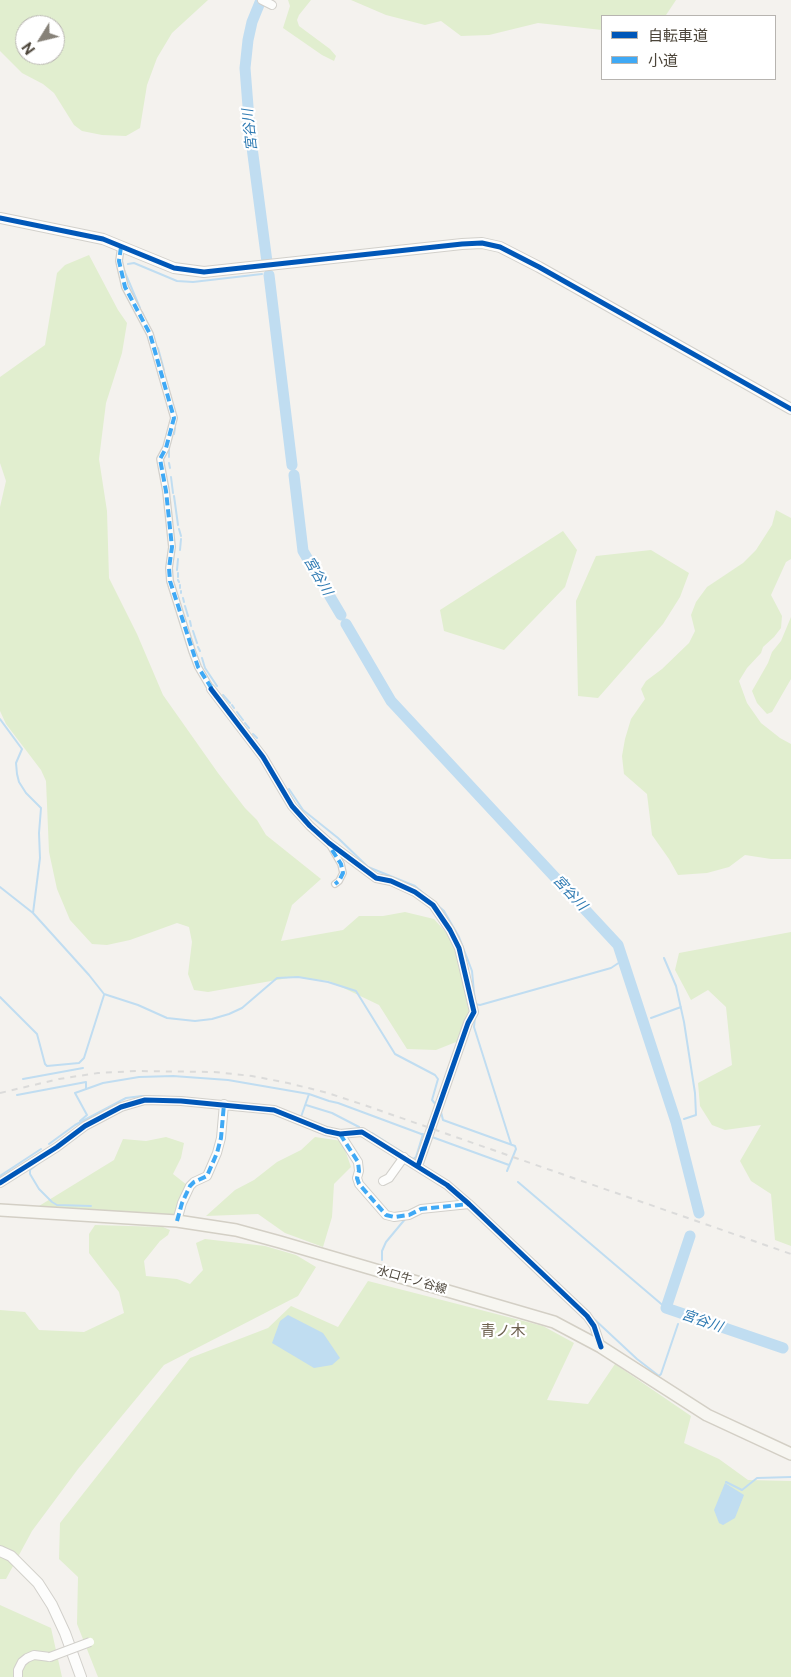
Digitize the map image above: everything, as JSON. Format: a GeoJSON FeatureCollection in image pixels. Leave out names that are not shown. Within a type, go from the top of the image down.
{"type":"FeatureCollection","features":[{"type":"Feature","properties":{"kind":"main road","name":"水口牛ノ谷線"},"geometry":{"type":"LineString","coordinates":[[0,1210],[178,1221],[236,1230],[554,1322],[601,1347],[707,1415],[791,1454]]}},
{"type":"Feature","properties":{"kind":"street"},"geometry":{"type":"LineString","coordinates":[[262,0],[272,5]]}},
{"type":"Feature","properties":{"kind":"street"},"geometry":{"type":"LineString","coordinates":[[0,218],[103,239],[121,248],[174,268],[204,272],[462,244],[482,244],[500,247],[538,266],[791,409]]}},
{"type":"Feature","properties":{"kind":"street"},"geometry":{"type":"LineString","coordinates":[[121,248],[119,261],[125,287],[150,334],[174,418],[166,448],[160,459],[166,491],[172,547],[169,568],[170,581],[195,659],[211,688],[263,757],[292,806],[310,826],[329,843],[376,878],[391,881],[415,892],[433,905],[450,930],[459,948],[478,1012],[468,1023],[418,1166]]}},
{"type":"Feature","properties":{"kind":"street"},"geometry":{"type":"LineString","coordinates":[[329,843],[341,864],[343,873],[339,881],[334,884]]}},
{"type":"Feature","properties":{"kind":"street"},"geometry":{"type":"LineString","coordinates":[[0,1183],[57,1148],[85,1126],[129,1105],[145,1100],[224,1104],[274,1110],[326,1131],[340,1134],[362,1132],[447,1185],[469,1204],[587,1316],[594,1326],[601,1347]]}},
{"type":"Feature","properties":{"kind":"street"},"geometry":{"type":"LineString","coordinates":[[178,1221],[182,1203],[190,1186],[207,1176],[217,1152],[221,1138],[224,1104]]}},
{"type":"Feature","properties":{"kind":"street"},"geometry":{"type":"LineString","coordinates":[[340,1134],[358,1162],[359,1171],[357,1178],[359,1184],[386,1215],[394,1217],[409,1215],[421,1208],[469,1204]]}},
{"type":"Feature","properties":{"kind":"street"},"geometry":{"type":"LineString","coordinates":[[382,1181],[389,1178],[404,1157]]}},
{"type":"Feature","properties":{"kind":"street"},"geometry":{"type":"LineString","coordinates":[[0,1551],[11,1556],[38,1583],[52,1605],[65,1633],[81,1677]]}},
{"type":"Feature","properties":{"kind":"street"},"geometry":{"type":"LineString","coordinates":[[18,1676],[18,1670],[22,1662],[27,1658],[34,1655],[50,1656],[90,1642]]}},
{"type":"Feature","properties":{"kind":"green space"},"geometry":{"type":"Polygon","coordinates":[[[0,0],[208,0],[172,33],[157,58],[147,85],[140,128],[126,136],[102,135],[82,131],[74,125],[54,93],[43,84],[22,73],[0,51],[0,0]]]}},
{"type":"Feature","properties":{"kind":"green space"},"geometry":{"type":"Polygon","coordinates":[[[288,0],[311,0],[299,15],[297,20],[299,26],[330,49],[336,56],[334,61],[283,28],[290,6],[288,0]]]}},
{"type":"Feature","properties":{"kind":"green space"},"geometry":{"type":"Polygon","coordinates":[[[351,0],[676,0],[666,15],[601,15],[601,30],[538,23],[489,35],[461,36],[441,21],[425,25],[386,15],[351,0]]]}},
{"type":"Feature","properties":{"kind":"green space"},"geometry":{"type":"Polygon","coordinates":[[[89,255],[118,310],[127,323],[122,353],[106,403],[99,459],[107,511],[109,578],[137,634],[163,695],[218,773],[245,808],[257,820],[266,835],[321,879],[292,905],[281,941],[343,930],[359,916],[383,916],[405,912],[434,919],[453,940],[464,979],[469,1011],[461,1040],[436,1050],[407,1049],[379,1005],[329,981],[294,977],[208,992],[194,990],[188,974],[192,942],[189,927],[177,923],[130,940],[107,945],[92,944],[70,920],[57,889],[49,852],[46,781],[41,770],[6,724],[0,711],[0,507],[6,481],[0,463],[0,377],[45,345],[57,273],[65,265],[89,255]]]}},
{"type":"Feature","properties":{"kind":"green space"},"geometry":{"type":"Polygon","coordinates":[[[776,510],[791,518],[791,559],[786,562],[771,595],[782,616],[781,628],[763,647],[761,653],[747,668],[739,681],[747,703],[761,723],[791,744],[791,859],[771,859],[745,855],[729,867],[707,873],[678,875],[652,835],[647,794],[624,774],[622,756],[625,739],[631,719],[645,699],[641,689],[646,681],[662,669],[689,643],[695,631],[691,615],[696,602],[707,587],[743,563],[756,550],[772,525],[776,510]]]}},
{"type":"Feature","properties":{"kind":"green space"},"geometry":{"type":"Polygon","coordinates":[[[563,531],[577,550],[565,587],[504,650],[444,631],[440,610],[563,531]]]}},
{"type":"Feature","properties":{"kind":"green space"},"geometry":{"type":"Polygon","coordinates":[[[651,550],[689,573],[680,597],[663,624],[598,698],[578,696],[576,601],[596,556],[651,550]]]}},
{"type":"Feature","properties":{"kind":"green space"},"geometry":{"type":"Polygon","coordinates":[[[791,617],[791,679],[772,712],[767,714],[757,703],[752,691],[772,652],[781,641],[791,617]]]}},
{"type":"Feature","properties":{"kind":"green space"},"geometry":{"type":"Polygon","coordinates":[[[791,932],[791,1246],[775,1240],[771,1194],[751,1181],[740,1161],[761,1125],[725,1130],[712,1125],[700,1106],[698,1083],[732,1065],[726,1007],[708,990],[691,1000],[675,970],[679,953],[791,932]]]}},
{"type":"Feature","properties":{"kind":"green space"},"geometry":{"type":"Polygon","coordinates":[[[166,1137],[184,1143],[181,1158],[173,1174],[187,1185],[177,1217],[39,1206],[114,1160],[123,1139],[146,1141],[166,1137]]]}},
{"type":"Feature","properties":{"kind":"green space"},"geometry":{"type":"Polygon","coordinates":[[[315,1137],[342,1141],[351,1167],[334,1184],[332,1217],[323,1247],[285,1233],[258,1214],[206,1216],[235,1190],[254,1180],[277,1162],[301,1150],[315,1137]]]}},
{"type":"Feature","properties":{"kind":"green space"},"geometry":{"type":"Polygon","coordinates":[[[95,1225],[163,1227],[170,1230],[168,1235],[160,1241],[144,1261],[146,1276],[177,1279],[190,1284],[203,1270],[196,1243],[205,1239],[265,1246],[296,1255],[316,1267],[298,1296],[164,1365],[78,1469],[32,1531],[6,1579],[0,1579],[0,1310],[25,1312],[39,1330],[84,1332],[124,1313],[119,1292],[89,1253],[89,1234],[95,1225]]]}},
{"type":"Feature","properties":{"kind":"green space"},"geometry":{"type":"Polygon","coordinates":[[[368,1281],[543,1326],[574,1343],[547,1400],[588,1404],[615,1364],[691,1416],[684,1443],[719,1459],[748,1480],[791,1481],[791,1677],[98,1677],[77,1624],[78,1577],[59,1559],[60,1523],[190,1358],[268,1328],[291,1306],[338,1327],[368,1281]]]}},
{"type":"Feature","properties":{"kind":"green space"},"geometry":{"type":"Polygon","coordinates":[[[0,1605],[51,1628],[62,1677],[0,1677],[0,1605]]]}},
{"type":"Feature","properties":{"kind":"water"},"geometry":{"type":"Polygon","coordinates":[[[288,1315],[323,1333],[340,1358],[332,1365],[314,1368],[272,1343],[280,1321],[288,1315]]]}},
{"type":"Feature","properties":{"kind":"water"},"geometry":{"type":"Polygon","coordinates":[[[725,1483],[744,1495],[735,1518],[723,1525],[719,1523],[714,1510],[725,1483]]]}},
{"type":"Feature","properties":{"kind":"waterway","name":"宮谷川"},"geometry":{"type":"LineString","coordinates":[[261,0],[252,22],[245,68],[250,132],[267,262]]}},
{"type":"Feature","properties":{"kind":"waterway"},"geometry":{"type":"LineString","coordinates":[[128,264],[134,263],[177,281],[193,282],[262,274]]}},
{"type":"Feature","properties":{"kind":"waterway"},"geometry":{"type":"LineString","coordinates":[[124,270],[140,308]]}},
{"type":"Feature","properties":{"kind":"waterway","name":"宮谷川"},"geometry":{"type":"LineString","coordinates":[[269,275],[292,465]]}},
{"type":"Feature","properties":{"kind":"waterway"},"geometry":{"type":"LineString","coordinates":[[142,312],[145,319]]}},
{"type":"Feature","properties":{"kind":"waterway"},"geometry":{"type":"LineString","coordinates":[[158,348],[164,370]]}},
{"type":"Feature","properties":{"kind":"waterway"},"geometry":{"type":"LineString","coordinates":[[174,434],[175,428]]}},
{"type":"Feature","properties":{"kind":"waterway"},"geometry":{"type":"LineString","coordinates":[[169,447],[169,457]]}},
{"type":"Feature","properties":{"kind":"waterway"},"geometry":{"type":"LineString","coordinates":[[169,463],[170,468]]}},
{"type":"Feature","properties":{"kind":"waterway","name":"宮谷川"},"geometry":{"type":"LineString","coordinates":[[294,475],[303,551],[341,615]]}},
{"type":"Feature","properties":{"kind":"waterway"},"geometry":{"type":"LineString","coordinates":[[171,477],[173,493]]}},
{"type":"Feature","properties":{"kind":"waterway"},"geometry":{"type":"LineString","coordinates":[[174,496],[178,525]]}},
{"type":"Feature","properties":{"kind":"waterway"},"geometry":{"type":"LineString","coordinates":[[179,529],[181,536]]}},
{"type":"Feature","properties":{"kind":"waterway"},"geometry":{"type":"LineString","coordinates":[[180,550],[181,539]]}},
{"type":"Feature","properties":{"kind":"waterway"},"geometry":{"type":"LineString","coordinates":[[177,570],[178,559]]}},
{"type":"Feature","properties":{"kind":"waterway"},"geometry":{"type":"LineString","coordinates":[[183,598],[184,602]]}},
{"type":"Feature","properties":{"kind":"waterway"},"geometry":{"type":"LineString","coordinates":[[185,606],[188,616]]}},
{"type":"Feature","properties":{"kind":"waterway"},"geometry":{"type":"LineString","coordinates":[[190,621],[191,626]]}},
{"type":"Feature","properties":{"kind":"waterway","name":"宮谷川"},"geometry":{"type":"LineString","coordinates":[[346,624],[391,701],[618,945],[676,1122],[699,1213]]}},
{"type":"Feature","properties":{"kind":"waterway"},"geometry":{"type":"LineString","coordinates":[[193,631],[197,643]]}},
{"type":"Feature","properties":{"kind":"waterway"},"geometry":{"type":"LineString","coordinates":[[198,647],[200,651]]}},
{"type":"Feature","properties":{"kind":"waterway"},"geometry":{"type":"LineString","coordinates":[[202,658],[205,668],[217,686]]}},
{"type":"Feature","properties":{"kind":"waterway"},"geometry":{"type":"LineString","coordinates":[[223,695],[230,703]]}},
{"type":"Feature","properties":{"kind":"waterway"},"geometry":{"type":"LineString","coordinates":[[237,712],[243,720]]}},
{"type":"Feature","properties":{"kind":"waterway"},"geometry":{"type":"LineString","coordinates":[[0,719],[22,749],[16,763],[19,782],[26,793],[41,808],[40,858],[33,913]]}},
{"type":"Feature","properties":{"kind":"waterway"},"geometry":{"type":"LineString","coordinates":[[245,723],[249,728]]}},
{"type":"Feature","properties":{"kind":"waterway"},"geometry":{"type":"LineString","coordinates":[[253,734],[257,738]]}},
{"type":"Feature","properties":{"kind":"waterway"},"geometry":{"type":"LineString","coordinates":[[289,789],[303,810],[338,838],[368,867],[415,886],[444,911],[459,937],[472,971],[475,1003]]}},
{"type":"Feature","properties":{"kind":"waterway"},"geometry":{"type":"LineString","coordinates":[[0,887],[33,913],[104,994],[138,1005],[167,1018],[195,1021],[229,1014],[242,1008],[277,978],[298,977],[328,982],[356,991],[395,1054],[435,1075],[438,1079],[432,1100],[437,1106]]}},
{"type":"Feature","properties":{"kind":"waterway"},"geometry":{"type":"LineString","coordinates":[[664,958],[676,986],[684,1022],[695,1093],[696,1115],[684,1119]]}},
{"type":"Feature","properties":{"kind":"waterway"},"geometry":{"type":"LineString","coordinates":[[475,1004],[480,1005],[611,968],[623,960]]}},
{"type":"Feature","properties":{"kind":"waterway"},"geometry":{"type":"LineString","coordinates":[[0,997],[37,1034],[47,1066],[79,1063],[84,1058],[104,995]]}},
{"type":"Feature","properties":{"kind":"waterway"},"geometry":{"type":"LineString","coordinates":[[651,1018],[681,1007]]}},
{"type":"Feature","properties":{"kind":"waterway"},"geometry":{"type":"LineString","coordinates":[[475,1017],[474,1027],[511,1144]]}},
{"type":"Feature","properties":{"kind":"waterway"},"geometry":{"type":"LineString","coordinates":[[23,1079],[83,1068]]}},
{"type":"Feature","properties":{"kind":"waterway"},"geometry":{"type":"LineString","coordinates":[[80,1121],[87,1115],[75,1093],[103,1083],[139,1077],[173,1076],[228,1080],[309,1094]]}},
{"type":"Feature","properties":{"kind":"waterway"},"geometry":{"type":"LineString","coordinates":[[17,1095],[86,1082],[86,1089]]}},
{"type":"Feature","properties":{"kind":"waterway"},"geometry":{"type":"LineString","coordinates":[[299,1116],[301,1117],[309,1094],[424,1135]]}},
{"type":"Feature","properties":{"kind":"waterway"},"geometry":{"type":"LineString","coordinates":[[49,1144],[75,1125],[126,1098],[142,1096],[169,1097]]}},
{"type":"Feature","properties":{"kind":"waterway"},"geometry":{"type":"LineString","coordinates":[[306,1105],[332,1113],[359,1127]]}},
{"type":"Feature","properties":{"kind":"waterway"},"geometry":{"type":"LineString","coordinates":[[441,1112],[443,1120],[515,1146],[516,1149],[507,1171]]}},
{"type":"Feature","properties":{"kind":"waterway"},"geometry":{"type":"LineString","coordinates":[[372,1133],[413,1159],[416,1157],[423,1134]]}},
{"type":"Feature","properties":{"kind":"waterway"},"geometry":{"type":"LineString","coordinates":[[432,1137],[509,1165]]}},
{"type":"Feature","properties":{"kind":"waterway"},"geometry":{"type":"LineString","coordinates":[[0,1176],[41,1149]]}},
{"type":"Feature","properties":{"kind":"waterway"},"geometry":{"type":"LineString","coordinates":[[40,1162],[30,1170],[30,1174],[39,1189],[52,1202],[57,1205],[91,1206]]}},
{"type":"Feature","properties":{"kind":"waterway"},"geometry":{"type":"LineString","coordinates":[[518,1182],[666,1308]]}},
{"type":"Feature","properties":{"kind":"waterway"},"geometry":{"type":"LineString","coordinates":[[382,1260],[382,1251],[386,1242],[406,1218]]}},
{"type":"Feature","properties":{"kind":"waterway","name":"宮谷川"},"geometry":{"type":"LineString","coordinates":[[690,1236],[666,1308],[783,1348]]}},
{"type":"Feature","properties":{"kind":"waterway"},"geometry":{"type":"LineString","coordinates":[[594,1319],[637,1359],[659,1376],[678,1324]]}},
{"type":"Feature","properties":{"kind":"waterway"},"geometry":{"type":"LineString","coordinates":[[666,1395],[694,1413]]}},
{"type":"Feature","properties":{"kind":"waterway"},"geometry":{"type":"LineString","coordinates":[[726,1482],[742,1490],[757,1478],[791,1477]]}},
{"type":"Feature","properties":{"kind":"railway"},"geometry":{"type":"LineString","coordinates":[[0,1093],[59,1079],[98,1073],[136,1071],[214,1072],[252,1076],[288,1083],[328,1093],[367,1106],[791,1254]]}},
{"type":"Feature","properties":{"kind":"marked path"},"geometry":{"type":"LineString","coordinates":[[121,247],[119,261],[125,287],[150,334],[174,418],[166,448],[160,459],[166,491],[172,547],[169,568],[170,581],[198,667],[214,692]]}},
{"type":"Feature","properties":{"kind":"marked path"},"geometry":{"type":"LineString","coordinates":[[332,850],[341,864],[343,873],[335,884]]}},
{"type":"Feature","properties":{"kind":"marked path"},"geometry":{"type":"LineString","coordinates":[[177,1221],[182,1203],[190,1186],[207,1176],[217,1153],[221,1138],[224,1104]]}},
{"type":"Feature","properties":{"kind":"marked path"},"geometry":{"type":"LineString","coordinates":[[340,1134],[358,1162],[359,1171],[357,1178],[359,1184],[386,1215],[394,1217],[409,1215],[421,1209],[469,1204]]}},
{"type":"Feature","properties":{"kind":"cycle path"},"geometry":{"type":"LineString","coordinates":[[0,218],[103,239],[174,268],[204,272],[462,244],[482,243],[500,247],[791,409]]}},
{"type":"Feature","properties":{"kind":"cycle path"},"geometry":{"type":"LineString","coordinates":[[211,689],[263,757],[292,806],[310,826],[329,843],[376,878],[391,881],[415,892],[433,905],[450,930],[459,948],[474,1012],[468,1023],[418,1166]]}},
{"type":"Feature","properties":{"kind":"cycle path"},"geometry":{"type":"LineString","coordinates":[[0,1183],[57,1147],[85,1126],[121,1107],[145,1100],[181,1101],[274,1110],[326,1131],[340,1134],[362,1132],[447,1185],[469,1204],[587,1316],[594,1326],[601,1347]]}},
{"type":"Feature","properties":{"kind":"district","name":"青ノ木"},"geometry":{"type":"Point","coordinates":[503,1331]}}]}
